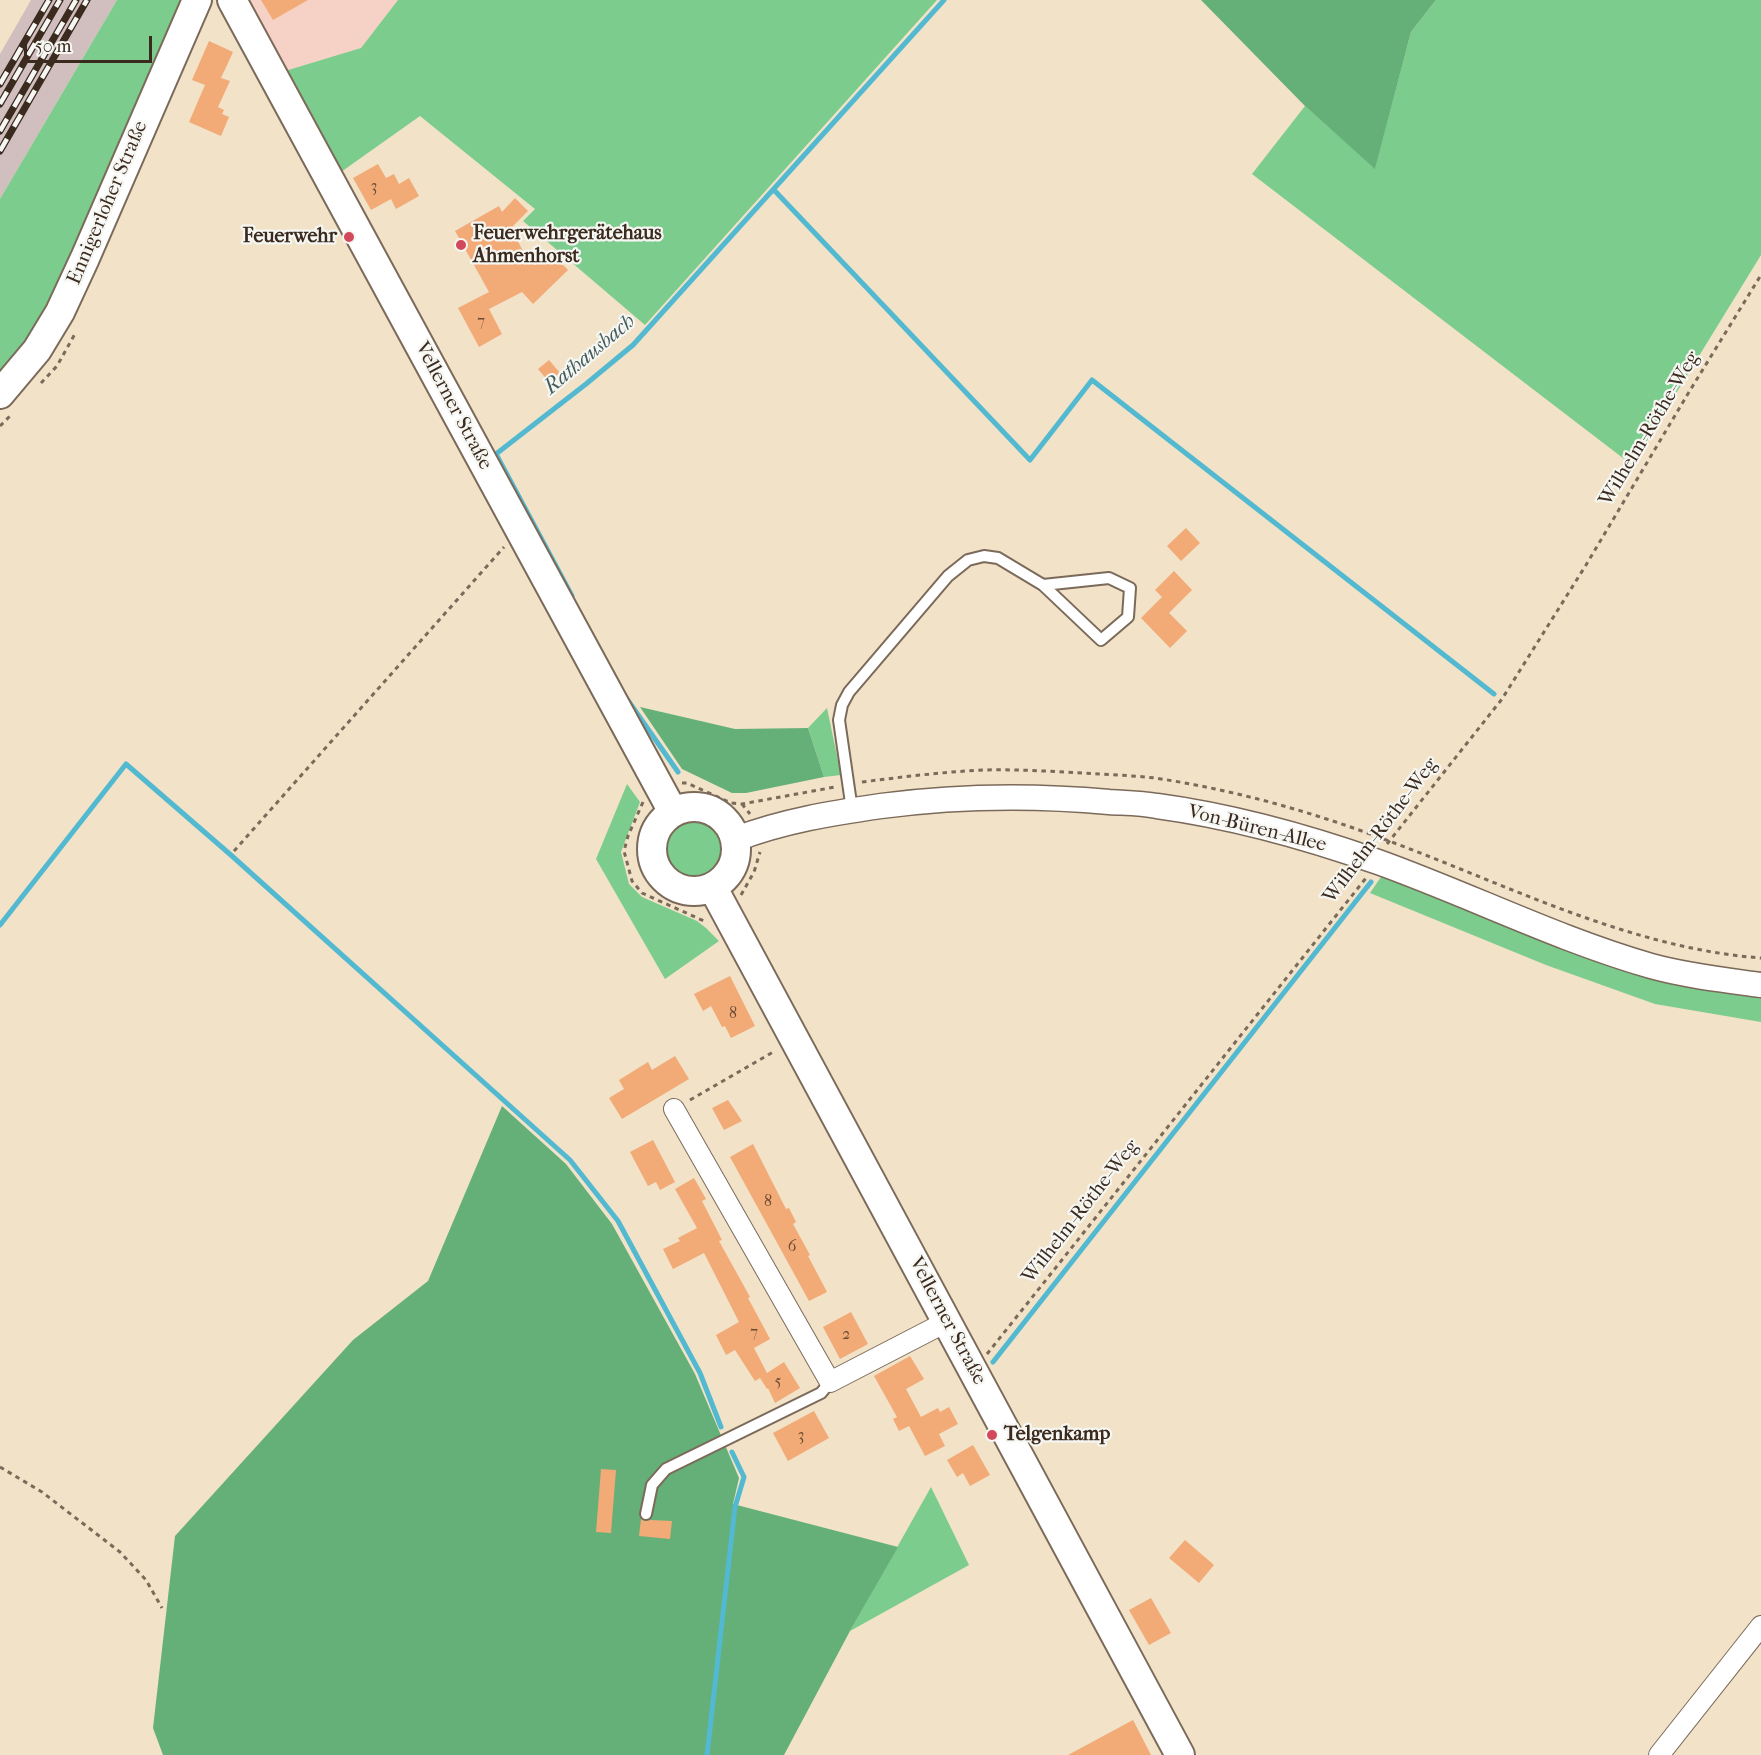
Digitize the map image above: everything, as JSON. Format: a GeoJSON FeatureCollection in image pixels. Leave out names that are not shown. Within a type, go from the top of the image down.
{"type":"FeatureCollection","features":[{"type":"Feature","properties":{"kind":"main road","name":"Ennigerloher Straße"},"geometry":{"type":"LineString","coordinates":[[0,394],[37,350],[60,312],[197,0]]}},
{"type":"Feature","properties":{"kind":"main road","name":"Vellerner Straße"},"geometry":{"type":"LineString","coordinates":[[232,0],[673,812]]}},
{"type":"Feature","properties":{"kind":"main road"},"geometry":{"type":"LineString","coordinates":[[698,806],[711,810],[746,835],[718,898],[699,892],[684,891],[671,885],[660,875],[654,863],[652,848],[654,834],[662,821],[673,812],[685,807],[698,806]]}},
{"type":"Feature","properties":{"kind":"main road","name":"Vellerner Straße"},"geometry":{"type":"LineString","coordinates":[[718,898],[1180,1755]]}},
{"type":"Feature","properties":{"kind":"street","name":"Von-Büren-Allee"},"geometry":{"type":"LineString","coordinates":[[746,835],[802,819],[918,801],[981,797],[1071,798],[1155,805],[1229,819],[1378,862],[1567,938],[1652,966],[1761,985]]}},
{"type":"Feature","properties":{"kind":"street"},"geometry":{"type":"LineString","coordinates":[[674,1109],[830,1382],[946,1322]]}},
{"type":"Feature","properties":{"kind":"street"},"geometry":{"type":"LineString","coordinates":[[1659,1755],[1761,1626]]}},
{"type":"Feature","properties":{"kind":"lane"},"geometry":{"type":"LineString","coordinates":[[852,810],[839,720],[842,705],[849,692],[948,576],[968,561],[984,556],[998,558],[1043,585],[1101,640],[1128,616],[1130,588],[1109,578],[1043,585]]}},
{"type":"Feature","properties":{"kind":"lane"},"geometry":{"type":"LineString","coordinates":[[646,1514],[652,1485],[666,1469],[821,1393],[830,1382]]}},
{"type":"Feature","properties":{"kind":"path","name":"Wilhelm-Röthe-Weg"},"geometry":{"type":"LineString","coordinates":[[971,1366],[985,1357],[1378,862],[1389,841],[1502,699],[1586,565],[1761,275]]}},
{"type":"Feature","properties":{"kind":"path"},"geometry":{"type":"LineString","coordinates":[[234,851],[506,544],[522,534]]}},
{"type":"Feature","properties":{"kind":"path"},"geometry":{"type":"LineString","coordinates":[[644,801],[628,836],[624,851],[632,881],[642,893],[704,921],[718,898],[738,900],[754,872],[761,847],[746,835],[751,815],[742,804],[731,803],[687,783],[677,783]]}},
{"type":"Feature","properties":{"kind":"path"},"geometry":{"type":"LineString","coordinates":[[674,1109],[794,1039]]}},
{"type":"Feature","properties":{"kind":"path"},"geometry":{"type":"LineString","coordinates":[[0,1467],[42,1492],[120,1552],[146,1580],[162,1608]]}},
{"type":"Feature","properties":{"kind":"shaded area"},"geometry":{"type":"Polygon","coordinates":[[[31,0],[117,0],[0,199],[0,54],[31,0]]]}},
{"type":"Feature","properties":{"kind":"shaded area"},"geometry":{"type":"Polygon","coordinates":[[[249,0],[398,0],[361,48],[285,71],[249,0]]]}},
{"type":"Feature","properties":{"kind":"green space"},"geometry":{"type":"Polygon","coordinates":[[[117,0],[181,0],[59,291],[22,349],[0,376],[0,199],[117,0]]]}},
{"type":"Feature","properties":{"kind":"green space"},"geometry":{"type":"Polygon","coordinates":[[[398,0],[937,0],[645,325],[523,221],[535,209],[420,116],[341,172],[285,71],[361,48],[398,0]]]}},
{"type":"Feature","properties":{"kind":"green space"},"geometry":{"type":"Polygon","coordinates":[[[1201,0],[1436,0],[1411,32],[1375,169],[1305,106],[1201,0]]]}},
{"type":"Feature","properties":{"kind":"green space"},"geometry":{"type":"Polygon","coordinates":[[[1436,0],[1761,0],[1761,255],[1632,465],[1252,174],[1305,106],[1375,168],[1411,32],[1436,0]]]}},
{"type":"Feature","properties":{"kind":"green space"},"geometry":{"type":"Polygon","coordinates":[[[640,707],[735,729],[808,728],[824,777],[746,793],[732,793],[682,769],[640,707]]]}},
{"type":"Feature","properties":{"kind":"green space"},"geometry":{"type":"Polygon","coordinates":[[[827,708],[841,775],[824,777],[808,728],[827,708]]]}},
{"type":"Feature","properties":{"kind":"green space"},"geometry":{"type":"Polygon","coordinates":[[[627,784],[640,802],[621,852],[629,884],[642,897],[697,921],[719,941],[665,979],[596,859],[627,784]]]}},
{"type":"Feature","properties":{"kind":"green space"},"geometry":{"type":"Polygon","coordinates":[[[688,819],[700,819],[716,828],[723,838],[725,850],[723,862],[716,872],[700,881],[688,881],[677,876],[668,867],[663,856],[663,844],[668,833],[677,824],[688,819]]]}},
{"type":"Feature","properties":{"kind":"green space"},"geometry":{"type":"Polygon","coordinates":[[[1383,874],[1761,995],[1761,1022],[1655,1004],[1546,965],[1370,893],[1383,874]]]}},
{"type":"Feature","properties":{"kind":"green space"},"geometry":{"type":"Polygon","coordinates":[[[502,1106],[566,1164],[612,1224],[695,1374],[739,1478],[733,1504],[898,1547],[784,1755],[163,1755],[153,1728],[175,1536],[353,1340],[428,1281],[502,1106]]]}},
{"type":"Feature","properties":{"kind":"green space"},"geometry":{"type":"Polygon","coordinates":[[[931,1487],[969,1565],[850,1631],[931,1487]]]}},
{"type":"Feature","properties":{"kind":"building"},"geometry":{"type":"Polygon","coordinates":[[[261,0],[308,0],[273,20],[261,0]]]}},
{"type":"Feature","properties":{"kind":"building"},"geometry":{"type":"Polygon","coordinates":[[[209,41],[233,52],[221,78],[230,81],[218,107],[224,110],[222,114],[229,117],[221,136],[189,122],[205,85],[192,80],[209,41]]]}},
{"type":"Feature","properties":{"kind":"building"},"geometry":{"type":"Polygon","coordinates":[[[378,164],[386,178],[394,174],[399,184],[409,178],[419,196],[396,209],[391,199],[371,210],[353,178],[378,164]]]}},
{"type":"Feature","properties":{"kind":"building"},"geometry":{"type":"Polygon","coordinates":[[[515,198],[528,211],[511,228],[524,253],[535,265],[549,251],[568,270],[533,304],[522,292],[489,309],[502,334],[479,347],[458,308],[489,292],[455,231],[499,206],[502,212],[515,198]]]}},
{"type":"Feature","properties":{"kind":"building"},"geometry":{"type":"Polygon","coordinates":[[[549,360],[560,373],[549,382],[538,369],[549,360]]]}},
{"type":"Feature","properties":{"kind":"building"},"geometry":{"type":"Polygon","coordinates":[[[1186,528],[1200,543],[1181,561],[1167,546],[1186,528]]]}},
{"type":"Feature","properties":{"kind":"building"},"geometry":{"type":"Polygon","coordinates":[[[1174,571],[1192,590],[1169,613],[1187,631],[1170,648],[1141,618],[1162,597],[1155,590],[1174,571]]]}},
{"type":"Feature","properties":{"kind":"building"},"geometry":{"type":"Polygon","coordinates":[[[730,976],[755,1026],[731,1038],[725,1026],[722,1027],[711,1006],[703,1011],[694,994],[730,976]]]}},
{"type":"Feature","properties":{"kind":"building"},"geometry":{"type":"Polygon","coordinates":[[[675,1056],[689,1079],[622,1119],[609,1098],[624,1089],[619,1080],[648,1062],[652,1070],[675,1056]]]}},
{"type":"Feature","properties":{"kind":"building"},"geometry":{"type":"Polygon","coordinates":[[[728,1100],[742,1121],[724,1130],[712,1108],[728,1100]]]}},
{"type":"Feature","properties":{"kind":"building"},"geometry":{"type":"Polygon","coordinates":[[[653,1140],[675,1182],[660,1190],[656,1182],[648,1186],[630,1152],[653,1140]]]}},
{"type":"Feature","properties":{"kind":"building"},"geometry":{"type":"Polygon","coordinates":[[[753,1144],[786,1209],[789,1208],[796,1222],[793,1224],[827,1292],[809,1301],[730,1157],[753,1144]]]}},
{"type":"Feature","properties":{"kind":"building"},"geometry":{"type":"Polygon","coordinates":[[[694,1178],[706,1199],[702,1201],[722,1240],[719,1241],[770,1339],[754,1348],[767,1373],[784,1362],[800,1388],[775,1403],[768,1388],[760,1378],[755,1381],[735,1350],[726,1355],[716,1335],[739,1322],[704,1253],[673,1269],[663,1249],[680,1241],[678,1238],[697,1228],[675,1189],[694,1178]]]}},
{"type":"Feature","properties":{"kind":"building"},"geometry":{"type":"Polygon","coordinates":[[[851,1312],[868,1344],[840,1359],[823,1327],[851,1312]]]}},
{"type":"Feature","properties":{"kind":"building"},"geometry":{"type":"Polygon","coordinates":[[[910,1356],[924,1379],[906,1389],[921,1417],[938,1408],[940,1412],[949,1407],[958,1424],[939,1434],[945,1446],[925,1456],[909,1426],[899,1431],[893,1419],[897,1417],[874,1376],[910,1356]]]}},
{"type":"Feature","properties":{"kind":"building"},"geometry":{"type":"Polygon","coordinates":[[[814,1411],[829,1438],[788,1461],[773,1433],[814,1411]]]}},
{"type":"Feature","properties":{"kind":"building"},"geometry":{"type":"Polygon","coordinates":[[[973,1445],[990,1475],[970,1486],[963,1473],[957,1477],[947,1460],[973,1445]]]}},
{"type":"Feature","properties":{"kind":"building"},"geometry":{"type":"Polygon","coordinates":[[[601,1469],[616,1470],[611,1533],[596,1532],[601,1469]]]}},
{"type":"Feature","properties":{"kind":"building"},"geometry":{"type":"Polygon","coordinates":[[[641,1519],[672,1521],[670,1539],[639,1536],[641,1519]]]}},
{"type":"Feature","properties":{"kind":"building"},"geometry":{"type":"Polygon","coordinates":[[[1185,1540],[1214,1565],[1199,1583],[1169,1558],[1185,1540]]]}},
{"type":"Feature","properties":{"kind":"building"},"geometry":{"type":"Polygon","coordinates":[[[1151,1598],[1171,1633],[1149,1645],[1129,1610],[1151,1598]]]}},
{"type":"Feature","properties":{"kind":"building"},"geometry":{"type":"Polygon","coordinates":[[[1133,1720],[1151,1755],[1068,1755],[1133,1720]]]}},
{"type":"Feature","properties":{"kind":"waterway","name":"Rathausbach"},"geometry":{"type":"LineString","coordinates":[[572,596],[496,454],[633,345],[944,0]]}},
{"type":"Feature","properties":{"kind":"waterway"},"geometry":{"type":"LineString","coordinates":[[774,190],[1030,460],[1092,380],[1494,694]]}},
{"type":"Feature","properties":{"kind":"waterway","name":"Rathausbach"},"geometry":{"type":"LineString","coordinates":[[627,699],[678,772]]}},
{"type":"Feature","properties":{"kind":"waterway"},"geometry":{"type":"LineString","coordinates":[[0,925],[126,764],[232,856],[570,1160],[618,1221],[700,1373],[721,1427]]}},
{"type":"Feature","properties":{"kind":"waterway"},"geometry":{"type":"LineString","coordinates":[[993,1362],[1371,882]]}},
{"type":"Feature","properties":{"kind":"waterway"},"geometry":{"type":"LineString","coordinates":[[707,1755],[735,1507],[744,1477],[732,1452]]}},
{"type":"Feature","properties":{"kind":"railway"},"geometry":{"type":"LineString","coordinates":[[0,84],[49,0]]}},
{"type":"Feature","properties":{"kind":"railway"},"geometry":{"type":"LineString","coordinates":[[0,104],[60,0]]}},
{"type":"Feature","properties":{"kind":"railway"},"geometry":{"type":"LineString","coordinates":[[0,131],[76,0]]}},
{"type":"Feature","properties":{"kind":"railway"},"geometry":{"type":"LineString","coordinates":[[0,151],[87,0]]}},
{"type":"Feature","properties":{"kind":"place","name":"Feuerwehr"},"geometry":{"type":"Point","coordinates":[349,237]}},
{"type":"Feature","properties":{"kind":"place","name":"Feuerwehrgerätehaus Ahmenhorst"},"geometry":{"type":"Point","coordinates":[461,245]}},
{"type":"Feature","properties":{"kind":"place","name":"Telgenkamp"},"geometry":{"type":"Point","coordinates":[992,1435]}}]}
